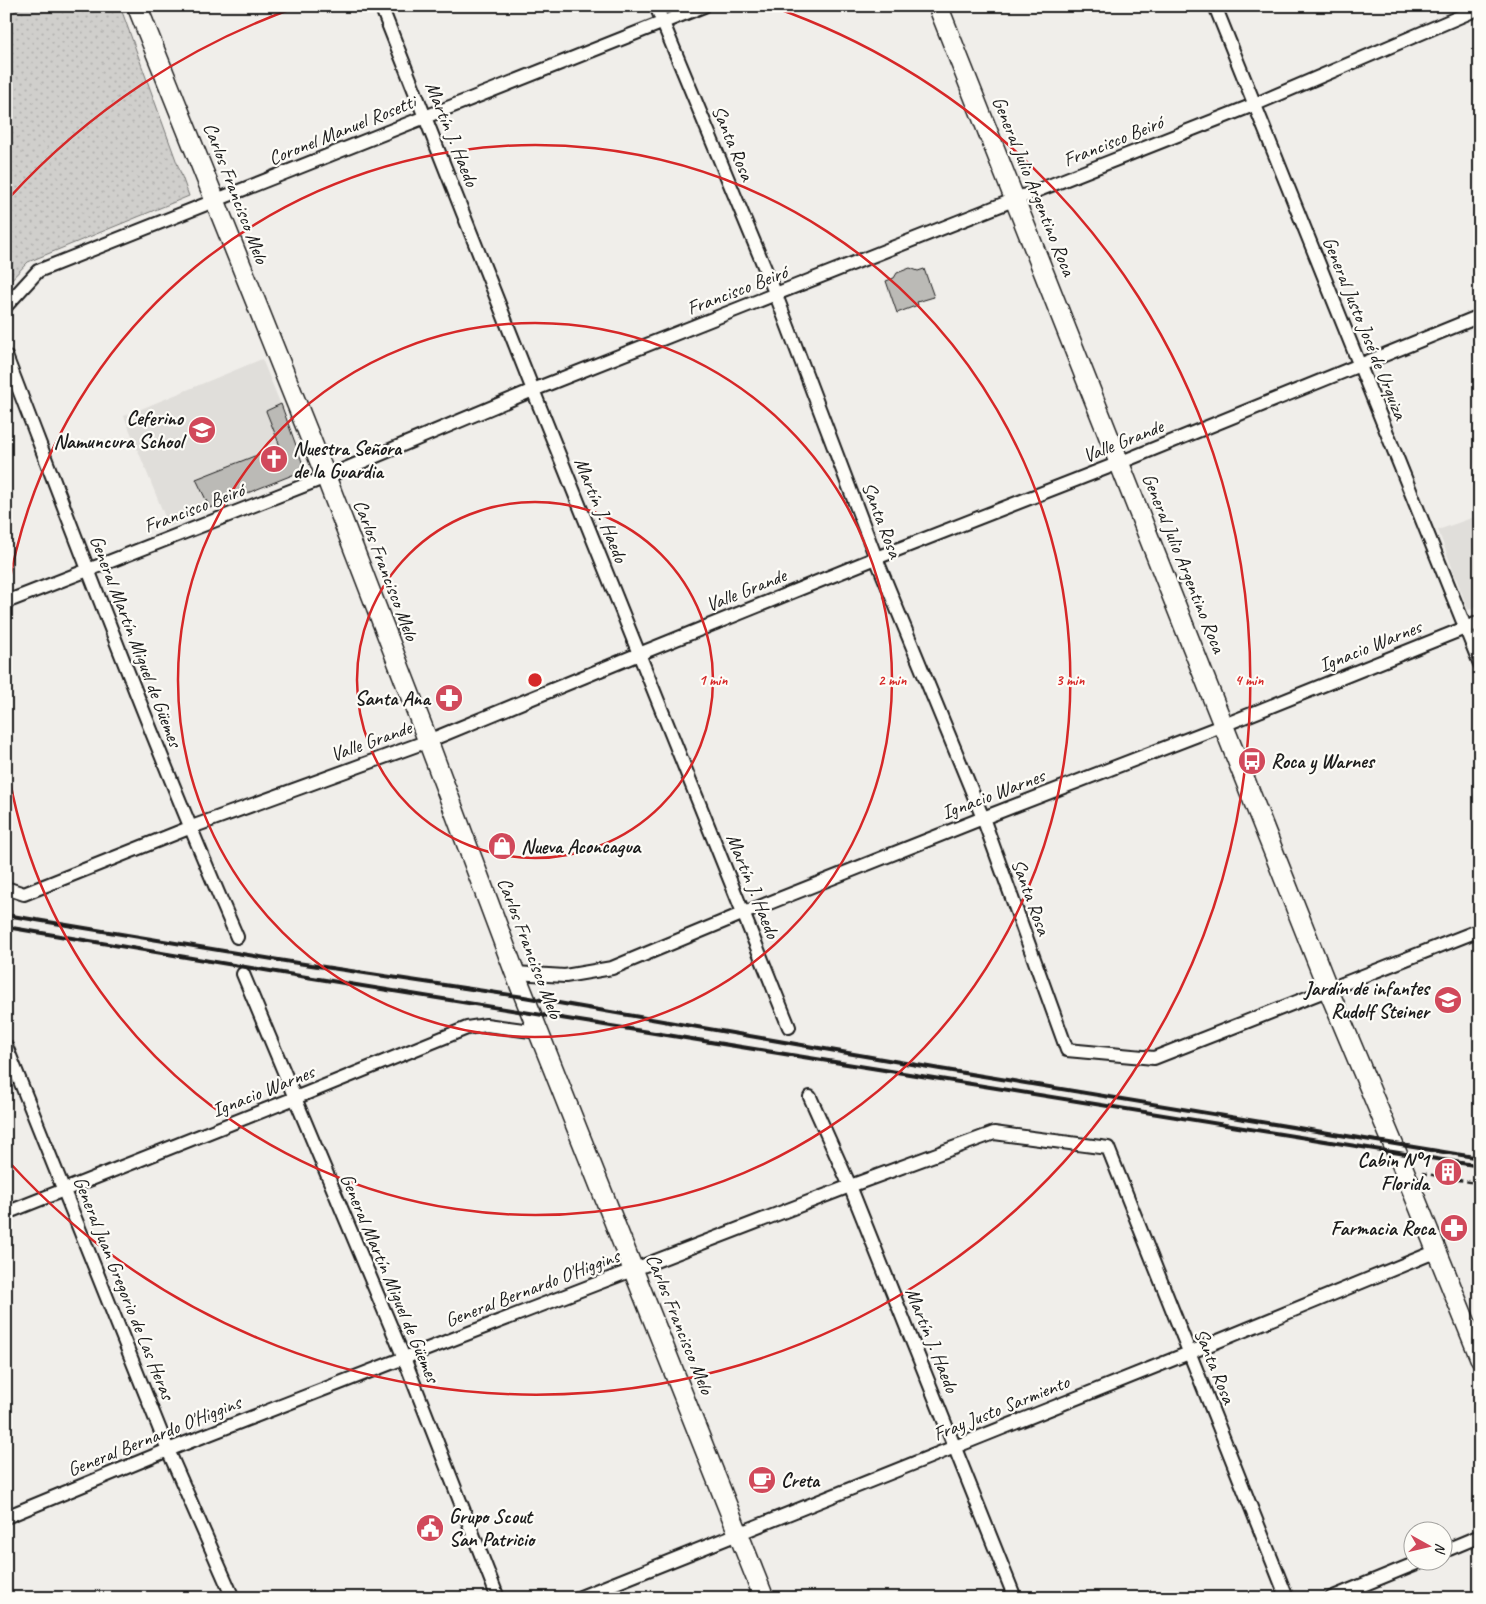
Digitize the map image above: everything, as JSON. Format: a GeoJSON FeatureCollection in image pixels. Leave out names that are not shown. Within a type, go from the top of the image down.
{"type":"FeatureCollection","features":[{"type":"Feature","properties":{"kind":"street","name":"Carlos Francisco Melo"},"geometry":{"type":"LineString","coordinates":[[137,6],[326,476],[428,740],[515,974],[764,1598]]}},
{"type":"Feature","properties":{"kind":"street","name":"Martín J. Haedo"},"geometry":{"type":"LineString","coordinates":[[381,6],[789,1027]]}},
{"type":"Feature","properties":{"kind":"street","name":"Santa Rosa"},"geometry":{"type":"LineString","coordinates":[[656,6],[776,295],[876,558],[983,818],[1067,1050],[1154,1058],[1328,989]]}},
{"type":"Feature","properties":{"kind":"street","name":"Coronel Manuel Rosetti"},"geometry":{"type":"LineString","coordinates":[[6,306],[38,271],[704,6]]}},
{"type":"Feature","properties":{"kind":"street","name":"General Julio Argentino Roca"},"geometry":{"type":"LineString","coordinates":[[938,6],[1328,989],[1438,1251],[1480,1358]]}},
{"type":"Feature","properties":{"kind":"street","name":"General Justo José de Urquiza"},"geometry":{"type":"LineString","coordinates":[[1216,6],[1480,664]]}},
{"type":"Feature","properties":{"kind":"street","name":"Francisco Beiró"},"geometry":{"type":"LineString","coordinates":[[6,602],[326,476],[533,390],[1256,104],[1480,8]]}},
{"type":"Feature","properties":{"kind":"street","name":"Valle Grande"},"geometry":{"type":"LineString","coordinates":[[6,888],[24,894],[189,828],[428,740],[1480,316]]}},
{"type":"Feature","properties":{"kind":"street","name":"General Martín Miguel de Güemes"},"geometry":{"type":"LineString","coordinates":[[6,356],[189,828],[237,937]]}},
{"type":"Feature","properties":{"kind":"street","name":"Ignacio Warnes"},"geometry":{"type":"LineString","coordinates":[[515,974],[565,976],[612,968],[744,913],[1224,725],[1480,622]]}},
{"type":"Feature","properties":{"kind":"street"},"geometry":{"type":"LineString","coordinates":[[1328,989],[1480,930]]}},
{"type":"Feature","properties":{"kind":"street","name":"General Martín Miguel de Güemes"},"geometry":{"type":"LineString","coordinates":[[243,974],[404,1358],[498,1598]]}},
{"type":"Feature","properties":{"kind":"street","name":"Ignacio Warnes"},"geometry":{"type":"LineString","coordinates":[[6,1213],[467,1028],[486,1025],[538,1032]]}},
{"type":"Feature","properties":{"kind":"street","name":"General Juan Gregorio de Las Heras"},"geometry":{"type":"LineString","coordinates":[[6,1046],[168,1450],[233,1598]]}},
{"type":"Feature","properties":{"kind":"street","name":"Martín J. Haedo"},"geometry":{"type":"LineString","coordinates":[[810,1097],[850,1186],[1015,1598]]}},
{"type":"Feature","properties":{"kind":"street","name":"General Bernardo O'Higgins"},"geometry":{"type":"LineString","coordinates":[[6,1517],[168,1450],[404,1358],[850,1186],[994,1133],[1108,1148]]}},
{"type":"Feature","properties":{"kind":"street","name":"Santa Rosa"},"geometry":{"type":"LineString","coordinates":[[1108,1148],[1288,1598]]}},
{"type":"Feature","properties":{"kind":"street","name":"Fray Justo Sarmiento"},"geometry":{"type":"LineString","coordinates":[[578,1598],[1438,1251]]}},
{"type":"Feature","properties":{"kind":"street"},"geometry":{"type":"LineString","coordinates":[[1454,1547],[1480,1536]]}},
{"type":"Feature","properties":{"kind":"street"},"geometry":{"type":"LineString","coordinates":[[1331,1598],[1404,1568]]}},
{"type":"Feature","properties":{"kind":"path"},"geometry":{"type":"LineString","coordinates":[[1404,1170],[1480,1184]]}},
{"type":"Feature","properties":{"kind":"shaded area"},"geometry":{"type":"Polygon","coordinates":[[[24,6],[120,6],[189,196],[28,262],[6,285],[6,17],[24,6]]]}},
{"type":"Feature","properties":{"kind":"shaded area","name":"Ceferino Namuncura School"},"geometry":{"type":"Polygon","coordinates":[[[262,359],[281,405],[266,411],[280,444],[274,449],[196,479],[210,508],[169,527],[124,416],[262,359]]]}},
{"type":"Feature","properties":{"kind":"shaded area"},"geometry":{"type":"Polygon","coordinates":[[[1480,515],[1480,606],[1468,610],[1438,530],[1480,515]]]}},
{"type":"Feature","properties":{"kind":"building"},"geometry":{"type":"Polygon","coordinates":[[[910,268],[918,271],[924,269],[934,297],[917,302],[918,305],[897,313],[886,281],[894,278],[897,273],[910,268]]]}},
{"type":"Feature","properties":{"kind":"building","name":"Nuestra Señora de la Guardia"},"geometry":{"type":"Polygon","coordinates":[[[281,404],[305,470],[210,508],[196,479],[280,446],[266,411],[281,404]]]}},
{"type":"Feature","properties":{"kind":"railway"},"geometry":{"type":"LineString","coordinates":[[6,915],[291,962],[524,997],[940,1069],[1480,1158]]}},
{"type":"Feature","properties":{"kind":"railway"},"geometry":{"type":"LineString","coordinates":[[6,927],[1480,1166]]}},
{"type":"Feature","properties":{"kind":"place","name":"Ceferino Namuncura School"},"geometry":{"type":"Point","coordinates":[202,430]}},
{"type":"Feature","properties":{"kind":"place","name":"Nuestra Señora de la Guardia"},"geometry":{"type":"Point","coordinates":[274,459]}},
{"type":"Feature","properties":{"kind":"place","name":"Santa Ana"},"geometry":{"type":"Point","coordinates":[449,698]}},
{"type":"Feature","properties":{"kind":"place","name":"Roca y Warnes"},"geometry":{"type":"Point","coordinates":[1252,761]}},
{"type":"Feature","properties":{"kind":"place","name":"Nueva Aconcagua"},"geometry":{"type":"Point","coordinates":[502,846]}},
{"type":"Feature","properties":{"kind":"place","name":"Jardín de infantes Rudolf Steiner"},"geometry":{"type":"Point","coordinates":[1448,1000]}},
{"type":"Feature","properties":{"kind":"place","name":"Cabin N°1 Florida"},"geometry":{"type":"Point","coordinates":[1448,1172]}},
{"type":"Feature","properties":{"kind":"place","name":"Farmacia Roca"},"geometry":{"type":"Point","coordinates":[1454,1228]}},
{"type":"Feature","properties":{"kind":"place","name":"Creta"},"geometry":{"type":"Point","coordinates":[762,1480]}},
{"type":"Feature","properties":{"kind":"place","name":"Grupo Scout San Patricio"},"geometry":{"type":"Point","coordinates":[430,1528]}}]}
